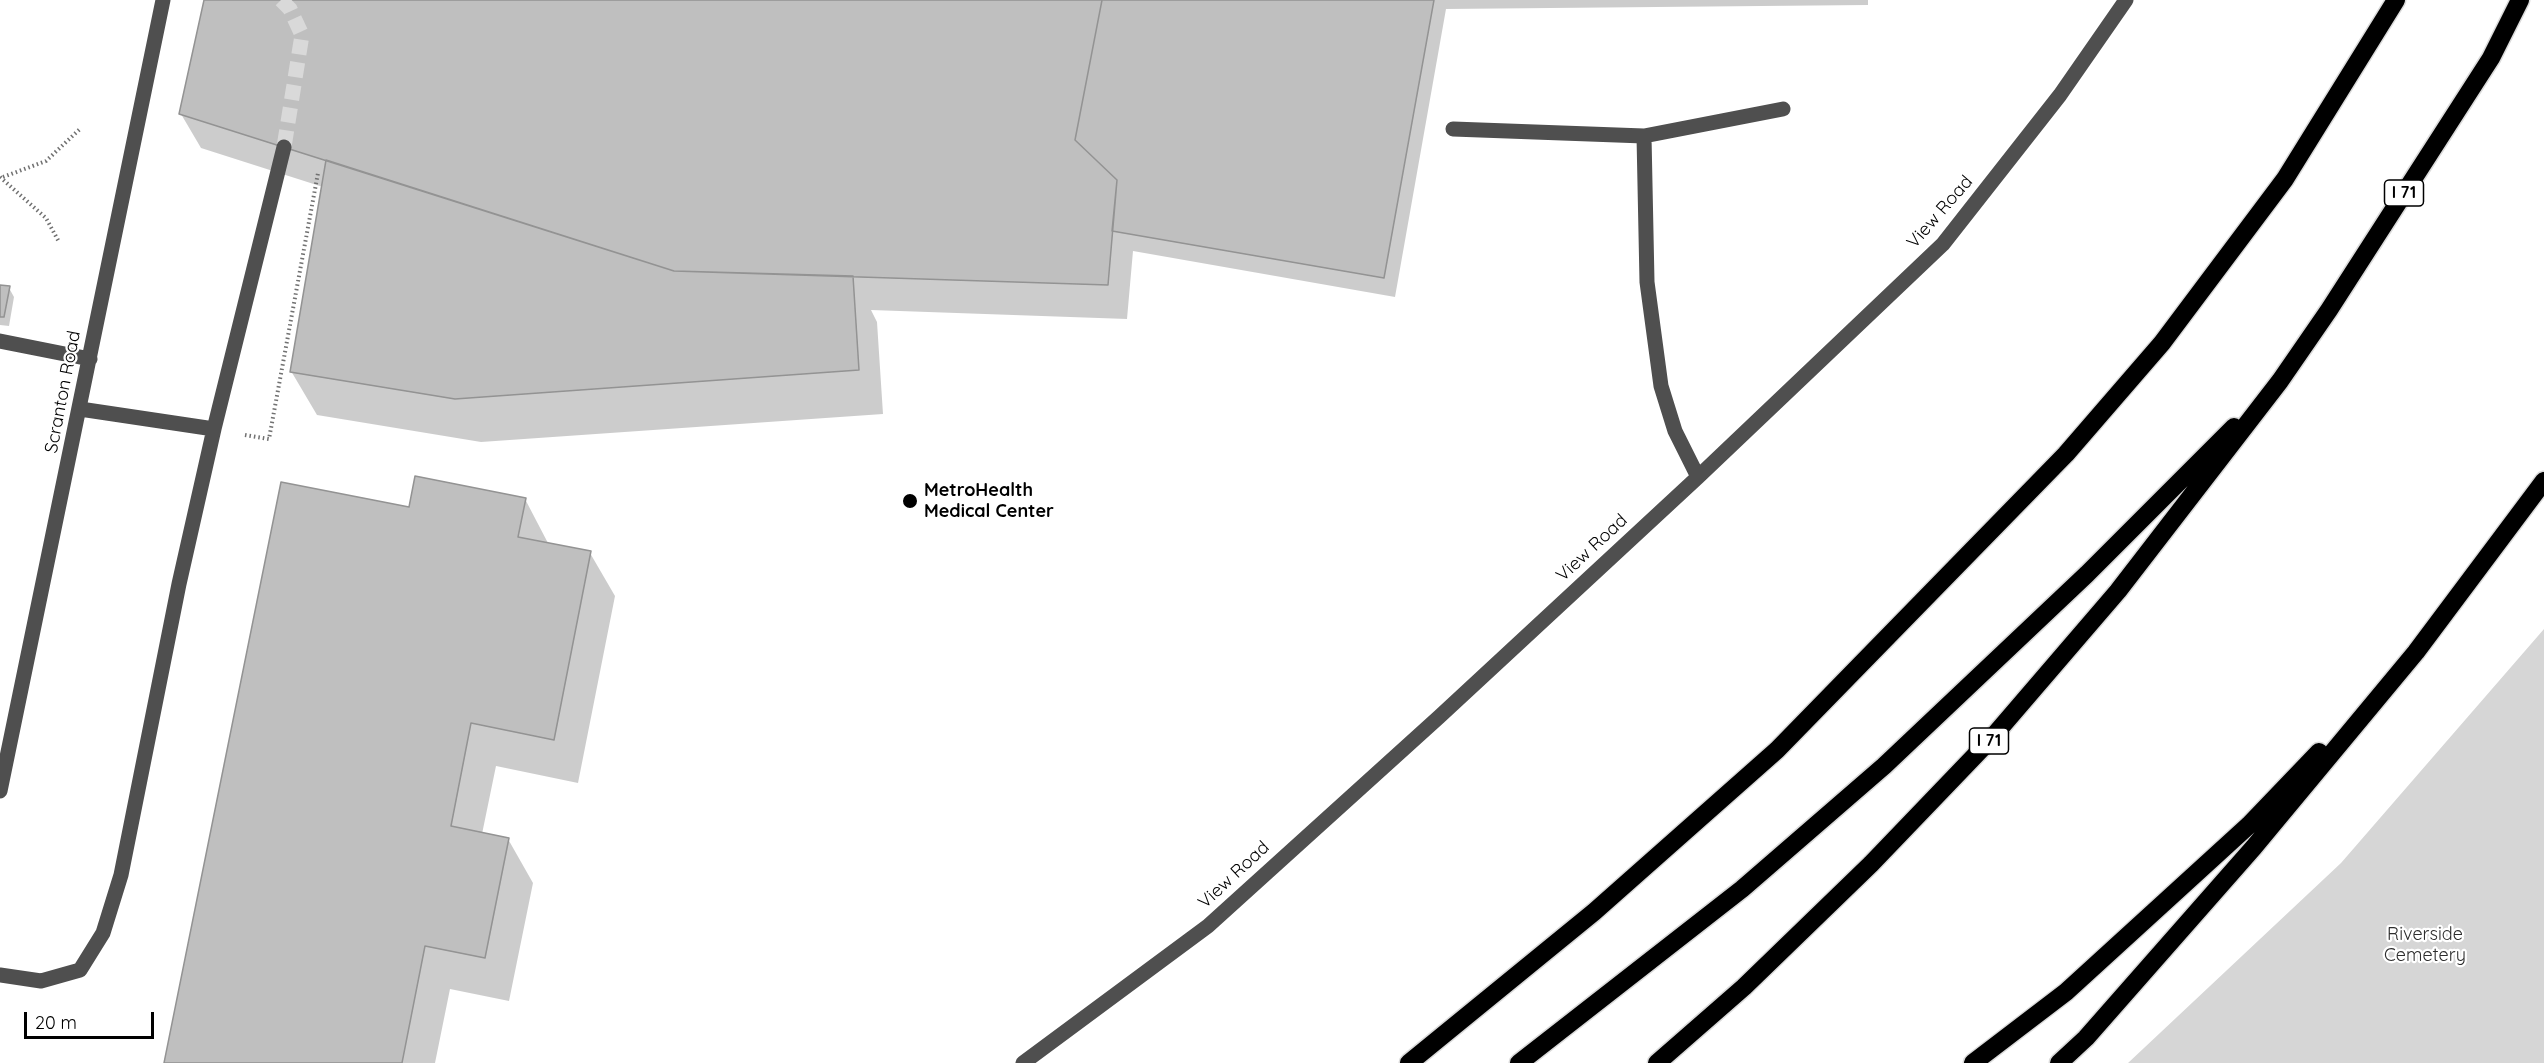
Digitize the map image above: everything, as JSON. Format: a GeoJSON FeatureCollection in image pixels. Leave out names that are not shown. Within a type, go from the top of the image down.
{"type":"FeatureCollection","features":[{"type":"Feature","properties":{"kind":"highway"},"geometry":{"type":"LineString","coordinates":[[1409,1063],[1594,912],[1777,750],[2066,454],[2162,343],[2285,179],[2396,0]]}},
{"type":"Feature","properties":{"kind":"highway","name":"I 71"},"geometry":{"type":"LineString","coordinates":[[1657,1063],[1744,987],[1871,864],[1990,740],[2118,591],[2280,381],[2329,310],[2491,58],[2520,0]]}},
{"type":"Feature","properties":{"kind":"highway"},"geometry":{"type":"LineString","coordinates":[[1519,1063],[1742,889],[1884,766],[2087,574],[2280,381]]}},
{"type":"Feature","properties":{"kind":"highway"},"geometry":{"type":"LineString","coordinates":[[2059,1063],[2086,1038],[2254,847],[2416,652],[2544,481]]}},
{"type":"Feature","properties":{"kind":"highway"},"geometry":{"type":"LineString","coordinates":[[1973,1063],[2066,992],[2249,825],[2416,652]]}},
{"type":"Feature","properties":{"kind":"street","name":"Scranton Road"},"geometry":{"type":"LineString","coordinates":[[0,791],[163,0]]}},
{"type":"Feature","properties":{"kind":"street","name":"View Road"},"geometry":{"type":"LineString","coordinates":[[1023,1063],[1208,926],[1431,725],[1698,477],[1943,244],[2060,95],[2126,0]]}},
{"type":"Feature","properties":{"kind":"street"},"geometry":{"type":"LineString","coordinates":[[1453,129],[1644,136],[1783,109]]}},
{"type":"Feature","properties":{"kind":"street"},"geometry":{"type":"LineString","coordinates":[[1644,136],[1647,282],[1661,386],[1675,431],[1698,477]]}},
{"type":"Feature","properties":{"kind":"street"},"geometry":{"type":"LineString","coordinates":[[0,975],[41,981],[80,970],[103,933],[121,874],[179,584],[214,429],[285,147]]}},
{"type":"Feature","properties":{"kind":"street"},"geometry":{"type":"LineString","coordinates":[[0,341],[90,359]]}},
{"type":"Feature","properties":{"kind":"street"},"geometry":{"type":"LineString","coordinates":[[80,409],[214,429]]}},
{"type":"Feature","properties":{"kind":"path"},"geometry":{"type":"LineString","coordinates":[[59,242],[46,218],[1,177],[46,161],[81,128]]}},
{"type":"Feature","properties":{"kind":"path"},"geometry":{"type":"LineString","coordinates":[[269,439],[318,173]]}},
{"type":"Feature","properties":{"kind":"green space","name":"Riverside Cemetery"},"geometry":{"type":"Polygon","coordinates":[[[2544,629],[2544,1063],[2128,1063],[2341,863],[2544,629]]]}},
{"type":"Feature","properties":{"kind":"building"},"geometry":{"type":"Polygon","coordinates":[[[204,0],[1102,0],[1075,140],[1117,180],[1108,285],[674,271],[179,114],[204,0]]]}},
{"type":"Feature","properties":{"kind":"building"},"geometry":{"type":"Polygon","coordinates":[[[1102,0],[1434,0],[1384,278],[1112,231],[1117,180],[1075,140],[1102,0]]]}},
{"type":"Feature","properties":{"kind":"building"},"geometry":{"type":"Polygon","coordinates":[[[326,160],[674,271],[853,276],[859,370],[455,399],[290,372],[326,160]]]}},
{"type":"Feature","properties":{"kind":"building"},"geometry":{"type":"Polygon","coordinates":[[[0,285],[10,286],[4,317],[0,317],[0,285]]]}},
{"type":"Feature","properties":{"kind":"building"},"geometry":{"type":"Polygon","coordinates":[[[415,476],[526,498],[518,537],[591,551],[554,740],[471,723],[451,826],[509,838],[485,958],[425,946],[402,1063],[164,1063],[281,482],[409,507],[415,476]]]}},
{"type":"Feature","properties":{"kind":"tunnel"},"geometry":{"type":"LineString","coordinates":[[281,0],[290,9],[302,35],[284,147]]}},
{"type":"Feature","properties":{"kind":"place","name":"MetroHealth Medical Center"},"geometry":{"type":"Point","coordinates":[910,501]}}]}
